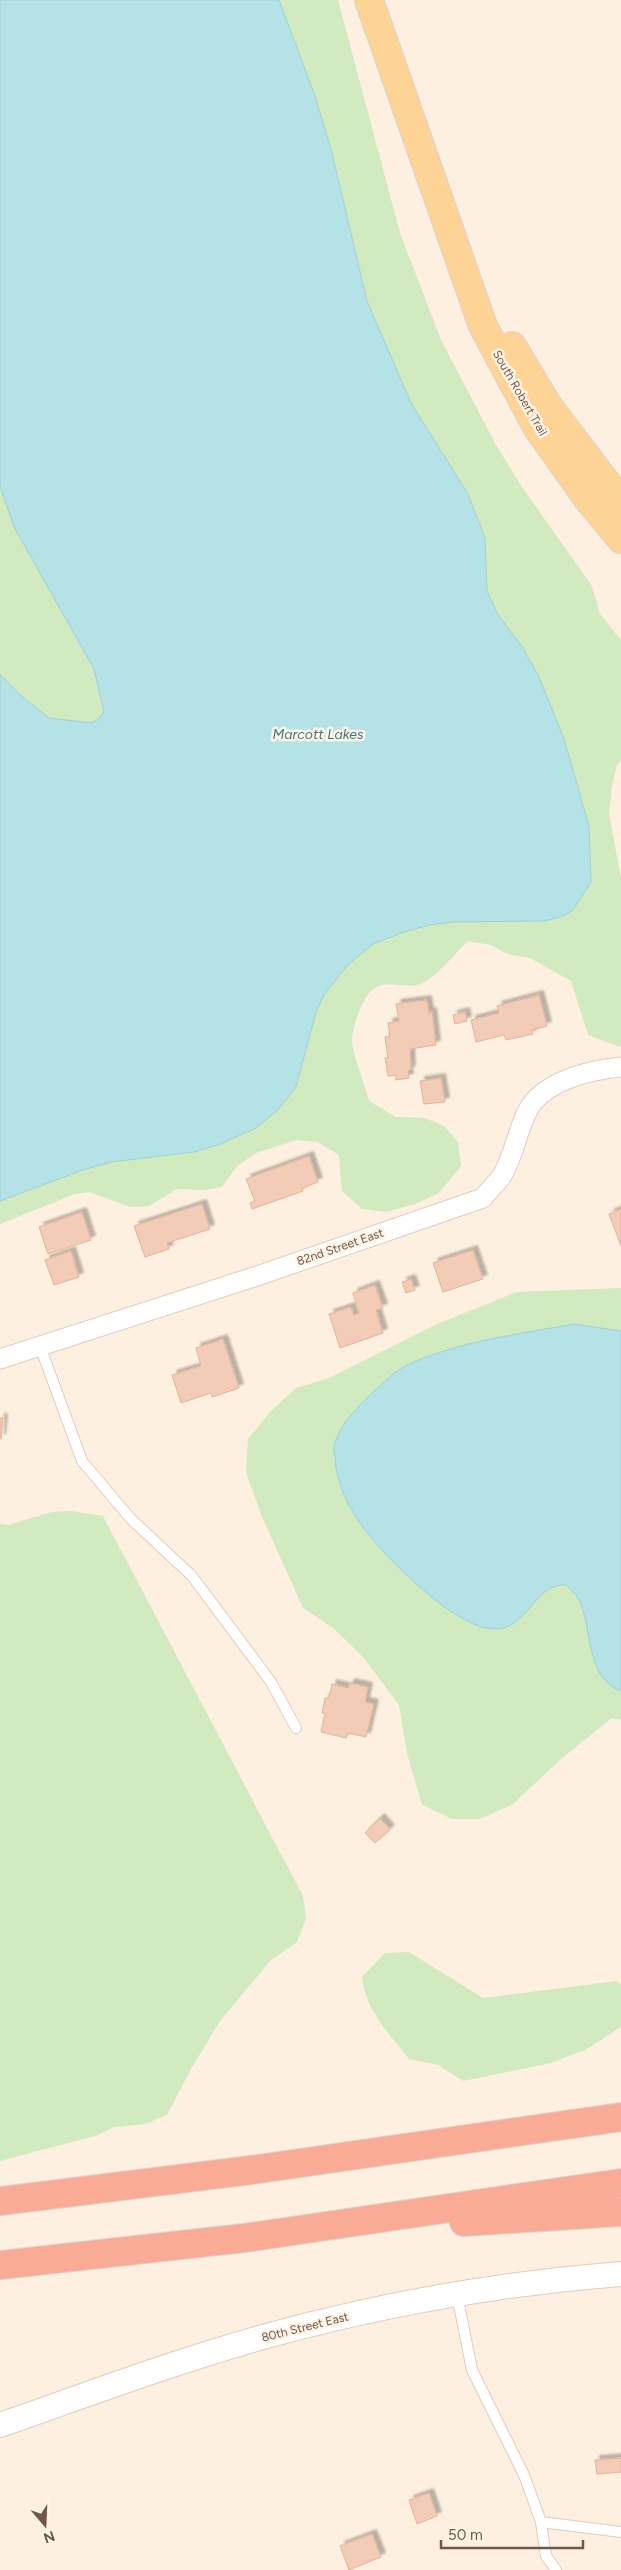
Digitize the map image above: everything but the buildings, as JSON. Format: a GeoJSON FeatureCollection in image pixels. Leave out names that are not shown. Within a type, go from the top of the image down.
{"type":"FeatureCollection","features":[{"type":"Feature","properties":{"kind":"highway"},"geometry":{"type":"LineString","coordinates":[[251,2170],[621,2110]]}},
{"type":"Feature","properties":{"kind":"highway"},"geometry":{"type":"LineString","coordinates":[[0,2200],[251,2170],[621,2117]]}},
{"type":"Feature","properties":{"kind":"highway"},"geometry":{"type":"LineString","coordinates":[[0,2266],[244,2238],[621,2183]]}},
{"type":"Feature","properties":{"kind":"highway"},"geometry":{"type":"LineString","coordinates":[[244,2238],[621,2212]]}},
{"type":"Feature","properties":{"kind":"main road","name":"South Robert Trail"},"geometry":{"type":"LineString","coordinates":[[369,0],[483,326],[537,427],[588,499],[621,539]]}},
{"type":"Feature","properties":{"kind":"main road","name":"South Robert Trail"},"geometry":{"type":"LineString","coordinates":[[449,231],[548,406],[621,502]]}},
{"type":"Feature","properties":{"kind":"street","name":"82nd Street East"},"geometry":{"type":"LineString","coordinates":[[0,1359],[247,1279],[483,1198],[503,1174],[528,1110],[545,1092],[567,1080],[593,1070],[621,1067]]}},
{"type":"Feature","properties":{"kind":"street","name":"80th Street East"},"geometry":{"type":"LineString","coordinates":[[0,2425],[269,2335],[336,2318],[533,2283],[621,2274]]}},
{"type":"Feature","properties":{"kind":"lane"},"geometry":{"type":"LineString","coordinates":[[40,1346],[82,1461],[130,1518],[192,1576],[271,1682],[296,1728]]}},
{"type":"Feature","properties":{"kind":"lane"},"geometry":{"type":"LineString","coordinates":[[457,2295],[472,2370],[524,2475],[541,2522],[546,2556],[556,2570]]}},
{"type":"Feature","properties":{"kind":"lane"},"geometry":{"type":"LineString","coordinates":[[541,2522],[621,2532]]}},
{"type":"Feature","properties":{"kind":"green space","name":"Marcott Lakes"},"geometry":{"type":"Polygon","coordinates":[[[0,0],[338,0],[400,233],[441,340],[496,445],[522,487],[592,586],[600,614],[621,640],[621,760],[617,765],[612,786],[609,814],[621,878],[621,1047],[588,1035],[571,981],[530,958],[507,954],[491,945],[468,941],[431,978],[417,985],[391,984],[375,988],[366,997],[359,1011],[352,1039],[356,1060],[369,1101],[396,1117],[425,1118],[444,1126],[458,1142],[461,1166],[439,1193],[415,1204],[386,1212],[362,1209],[342,1191],[339,1155],[317,1142],[296,1140],[256,1153],[237,1166],[222,1187],[204,1190],[177,1189],[149,1206],[130,1207],[89,1192],[75,1194],[0,1224],[0,0]]]}},
{"type":"Feature","properties":{"kind":"green space"},"geometry":{"type":"Polygon","coordinates":[[[621,1288],[621,1720],[612,1718],[561,1759],[512,1805],[479,1819],[452,1819],[422,1805],[407,1753],[399,1705],[363,1657],[333,1628],[303,1608],[262,1517],[246,1472],[248,1439],[270,1412],[296,1388],[329,1378],[437,1324],[517,1292],[621,1288]]]}},
{"type":"Feature","properties":{"kind":"green space"},"geometry":{"type":"Polygon","coordinates":[[[71,1511],[103,1516],[303,1896],[306,1919],[297,1942],[270,1961],[220,2021],[191,2069],[167,2115],[145,2124],[115,2127],[95,2136],[0,2161],[0,1524],[8,1525],[52,1512],[71,1511]]]}},
{"type":"Feature","properties":{"kind":"green space"},"geometry":{"type":"Polygon","coordinates":[[[409,1952],[483,1998],[617,1981],[621,1984],[621,2027],[587,2049],[551,2063],[463,2081],[438,2065],[409,2059],[379,2021],[368,2000],[362,1977],[385,1953],[409,1952]]]}},
{"type":"Feature","properties":{"kind":"water","name":"Marcott Lakes"},"geometry":{"type":"Polygon","coordinates":[[[0,0],[279,0],[315,96],[331,149],[367,301],[411,403],[468,494],[485,538],[487,591],[497,613],[523,648],[539,677],[564,739],[589,826],[591,882],[572,911],[561,917],[544,921],[454,922],[429,925],[373,944],[346,967],[324,995],[316,1012],[296,1087],[278,1110],[256,1128],[218,1145],[194,1152],[111,1162],[83,1170],[0,1201],[0,674],[18,693],[49,718],[91,723],[99,719],[104,712],[94,669],[14,527],[0,486],[0,0]]]}},
{"type":"Feature","properties":{"kind":"water"},"geometry":{"type":"Polygon","coordinates":[[[574,1324],[621,1331],[621,1691],[609,1685],[601,1675],[592,1652],[579,1600],[566,1585],[555,1586],[545,1592],[521,1618],[511,1625],[500,1629],[486,1628],[473,1624],[444,1607],[429,1595],[381,1549],[356,1518],[340,1483],[334,1451],[334,1444],[338,1435],[353,1412],[387,1379],[409,1364],[449,1349],[511,1335],[574,1324]]]}}]}
